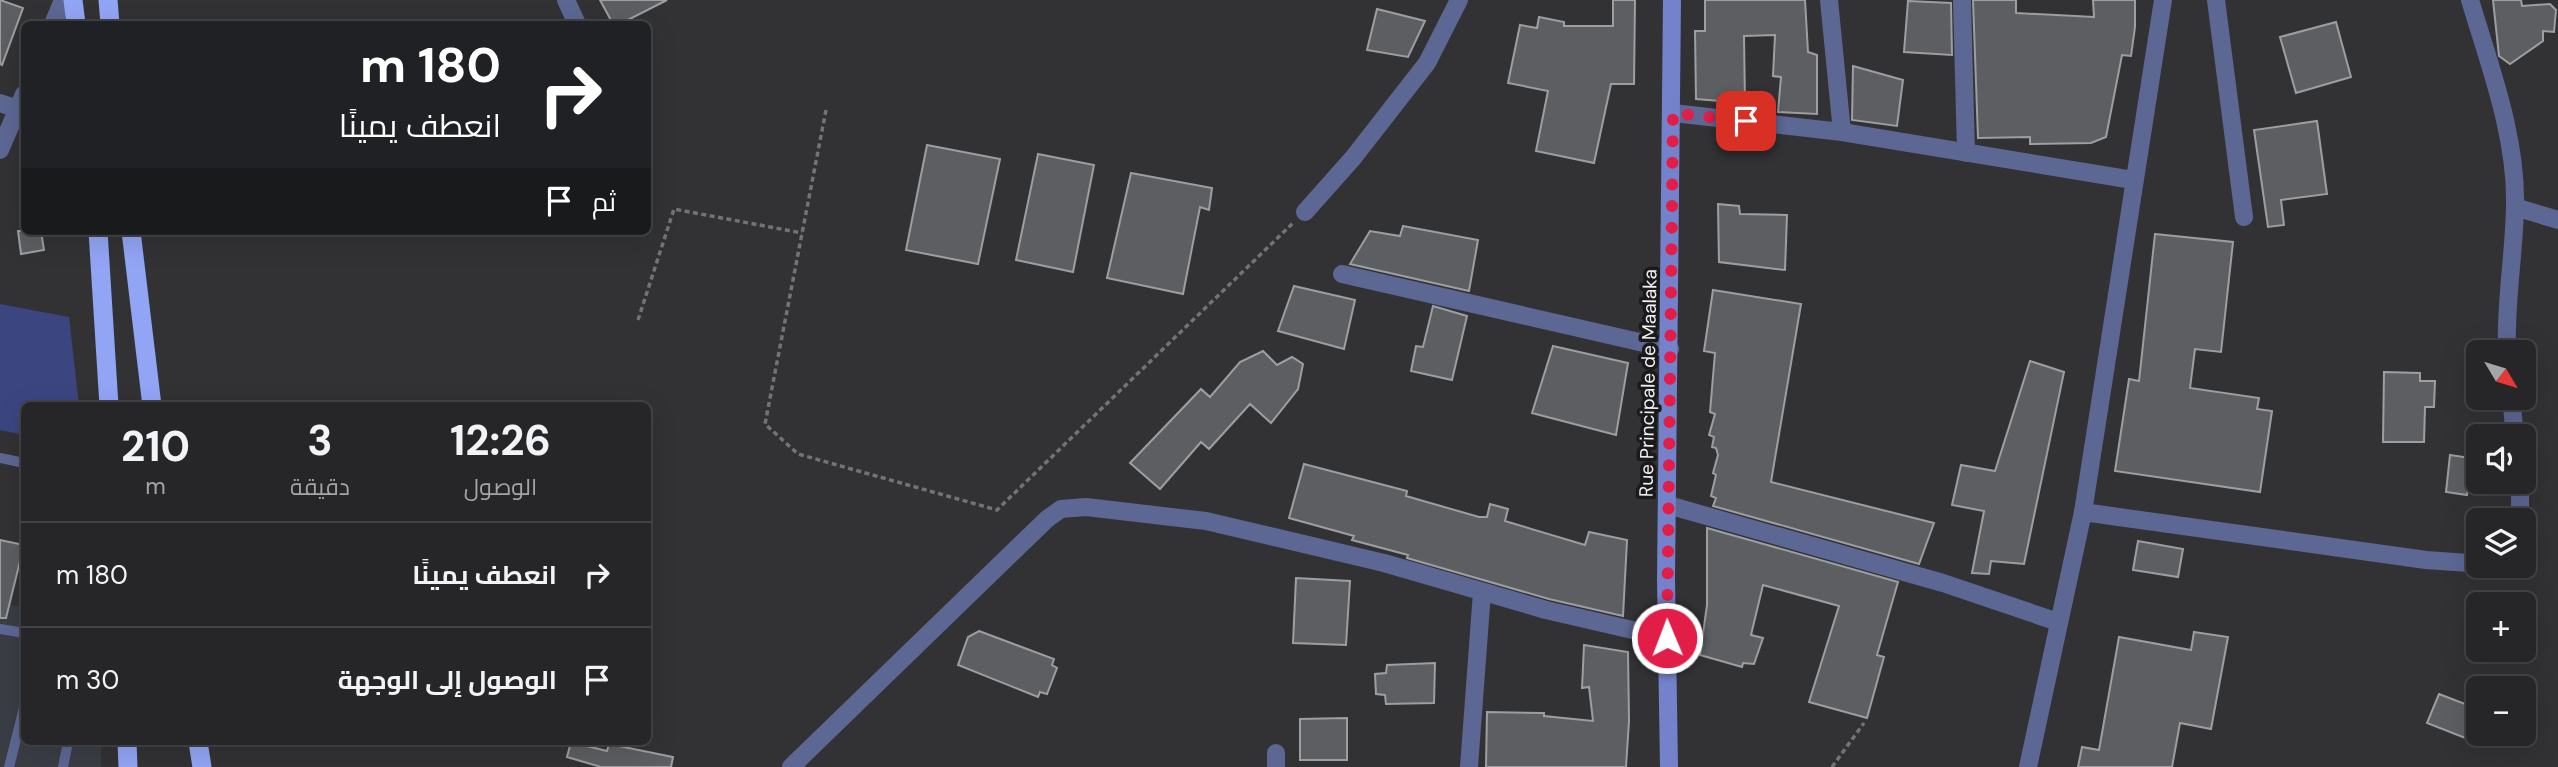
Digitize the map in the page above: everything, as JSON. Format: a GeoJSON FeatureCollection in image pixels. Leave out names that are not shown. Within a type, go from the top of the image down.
{"type":"FeatureCollection","features":[{"type":"Feature","properties":{"kind":"highway"},"geometry":{"type":"LineString","coordinates":[[73,0],[76,21]]}},
{"type":"Feature","properties":{"kind":"highway"},"geometry":{"type":"LineString","coordinates":[[107,0],[110,21]]}},
{"type":"Feature","properties":{"kind":"highway"},"geometry":{"type":"LineString","coordinates":[[98,235],[109,402]]}},
{"type":"Feature","properties":{"kind":"highway"},"geometry":{"type":"LineString","coordinates":[[131,235],[152,402]]}},
{"type":"Feature","properties":{"kind":"highway"},"geometry":{"type":"LineString","coordinates":[[127,745],[128,767]]}},
{"type":"Feature","properties":{"kind":"highway"},"geometry":{"type":"LineString","coordinates":[[198,745],[202,767]]}},
{"type":"Feature","properties":{"kind":"main road","name":"Rue Principale de Maalaka"},"geometry":{"type":"LineString","coordinates":[[1669,767],[1667,638],[1672,0]]}},
{"type":"Feature","properties":{"kind":"street"},"geometry":{"type":"LineString","coordinates":[[54,21],[63,0]]}},
{"type":"Feature","properties":{"kind":"street"},"geometry":{"type":"LineString","coordinates":[[566,0],[576,21]]}},
{"type":"Feature","properties":{"kind":"street"},"geometry":{"type":"LineString","coordinates":[[1305,212],[1353,158],[1427,63],[1459,0],[1453,0]]}},
{"type":"Feature","properties":{"kind":"street"},"geometry":{"type":"LineString","coordinates":[[1829,0],[1842,132]]}},
{"type":"Feature","properties":{"kind":"street"},"geometry":{"type":"LineString","coordinates":[[1962,0],[1966,153]]}},
{"type":"Feature","properties":{"kind":"street"},"geometry":{"type":"LineString","coordinates":[[2028,767],[2083,512],[2163,0]]}},
{"type":"Feature","properties":{"kind":"street"},"geometry":{"type":"LineString","coordinates":[[2216,0],[2244,217]]}},
{"type":"Feature","properties":{"kind":"street"},"geometry":{"type":"LineString","coordinates":[[2470,0],[2503,111],[2511,152],[2515,207],[2508,287],[2507,340]]}},
{"type":"Feature","properties":{"kind":"street"},"geometry":{"type":"LineString","coordinates":[[0,103],[21,102],[0,150]]}},
{"type":"Feature","properties":{"kind":"street"},"geometry":{"type":"LineString","coordinates":[[1673,113],[1842,132],[2133,180]]}},
{"type":"Feature","properties":{"kind":"street"},"geometry":{"type":"LineString","coordinates":[[2515,207],[2558,220]]}},
{"type":"Feature","properties":{"kind":"street"},"geometry":{"type":"LineString","coordinates":[[1342,274],[1670,349]]}},
{"type":"Feature","properties":{"kind":"street"},"geometry":{"type":"LineString","coordinates":[[1668,505],[1943,583],[2058,622]]}},
{"type":"Feature","properties":{"kind":"street"},"geometry":{"type":"LineString","coordinates":[[792,767],[959,602],[1061,509],[1116,508],[1206,521],[1384,564],[1482,592],[1667,638]]}},
{"type":"Feature","properties":{"kind":"street"},"geometry":{"type":"LineString","coordinates":[[2083,512],[2466,563]]}},
{"type":"Feature","properties":{"kind":"street"},"geometry":{"type":"LineString","coordinates":[[1469,767],[1482,592]]}},
{"type":"Feature","properties":{"kind":"lane"},"geometry":{"type":"LineString","coordinates":[[0,458],[21,462]]}},
{"type":"Feature","properties":{"kind":"lane"},"geometry":{"type":"LineString","coordinates":[[0,629],[21,632]]}},
{"type":"Feature","properties":{"kind":"lane"},"geometry":{"type":"LineString","coordinates":[[9,767],[21,720]]}},
{"type":"Feature","properties":{"kind":"lane"},"geometry":{"type":"LineString","coordinates":[[63,767],[67,745]]}},
{"type":"Feature","properties":{"kind":"path"},"geometry":{"type":"LineString","coordinates":[[825,110],[765,424],[798,454],[998,510],[1305,212]]}},
{"type":"Feature","properties":{"kind":"path"},"geometry":{"type":"LineString","coordinates":[[638,320],[674,209],[802,233]]}},
{"type":"Feature","properties":{"kind":"path"},"geometry":{"type":"LineString","coordinates":[[1832,767],[1864,723]]}},
{"type":"Feature","properties":{"kind":"shaded area"},"geometry":{"type":"Polygon","coordinates":[[[0,304],[69,317],[79,402],[21,402],[21,434],[0,430],[0,304]]]}},
{"type":"Feature","properties":{"kind":"shaded area"},"geometry":{"type":"Polygon","coordinates":[[[0,602],[21,607],[21,745],[101,745],[101,767],[0,767],[0,602]]]}},
{"type":"Feature","properties":{"kind":"building"},"geometry":{"type":"Polygon","coordinates":[[[0,0],[23,8],[2,65],[0,64],[0,0]]]}},
{"type":"Feature","properties":{"kind":"building"},"geometry":{"type":"Polygon","coordinates":[[[600,0],[667,0],[626,21],[611,21],[600,0]]]}},
{"type":"Feature","properties":{"kind":"building"},"geometry":{"type":"Polygon","coordinates":[[[1613,0],[1635,0],[1634,84],[1611,84],[1594,163],[1536,151],[1548,91],[1508,83],[1520,25],[1537,28],[1539,17],[1564,22],[1564,26],[1613,26],[1613,0]]]}},
{"type":"Feature","properties":{"kind":"building"},"geometry":{"type":"Polygon","coordinates":[[[1705,0],[1805,0],[1808,52],[1817,55],[1817,114],[1778,112],[1781,77],[1773,76],[1775,35],[1744,36],[1745,103],[1696,99],[1695,31],[1705,31],[1705,0]]]}},
{"type":"Feature","properties":{"kind":"building"},"geometry":{"type":"Polygon","coordinates":[[[1973,0],[2016,0],[2016,13],[2094,17],[2093,0],[2135,0],[2131,56],[2122,55],[2106,137],[2091,143],[2030,144],[2030,137],[1978,138],[1973,0]]]}},
{"type":"Feature","properties":{"kind":"building"},"geometry":{"type":"Polygon","coordinates":[[[2493,0],[2521,0],[2522,6],[2550,4],[2556,10],[2554,32],[2543,31],[2543,41],[2510,64],[2499,56],[2493,0]]]}},
{"type":"Feature","properties":{"kind":"building"},"geometry":{"type":"Polygon","coordinates":[[[1908,1],[1951,3],[1952,55],[1904,52],[1908,1]]]}},
{"type":"Feature","properties":{"kind":"building"},"geometry":{"type":"Polygon","coordinates":[[[1377,9],[1425,21],[1408,57],[1367,50],[1377,9]]]}},
{"type":"Feature","properties":{"kind":"building"},"geometry":{"type":"Polygon","coordinates":[[[2336,22],[2351,77],[2296,93],[2280,37],[2336,22]]]}},
{"type":"Feature","properties":{"kind":"building"},"geometry":{"type":"Polygon","coordinates":[[[1853,66],[1903,80],[1897,126],[1852,120],[1853,66]]]}},
{"type":"Feature","properties":{"kind":"building"},"geometry":{"type":"Polygon","coordinates":[[[2317,121],[2327,194],[2281,200],[2284,225],[2268,227],[2254,130],[2317,121]]]}},
{"type":"Feature","properties":{"kind":"building"},"geometry":{"type":"Polygon","coordinates":[[[927,145],[1000,159],[978,264],[906,250],[927,145]]]}},
{"type":"Feature","properties":{"kind":"building"},"geometry":{"type":"Polygon","coordinates":[[[1038,154],[1094,165],[1073,272],[1016,260],[1038,154]]]}},
{"type":"Feature","properties":{"kind":"building"},"geometry":{"type":"Polygon","coordinates":[[[1131,173],[1212,188],[1209,210],[1200,207],[1183,294],[1107,278],[1131,173]]]}},
{"type":"Feature","properties":{"kind":"building"},"geometry":{"type":"Polygon","coordinates":[[[1718,204],[1739,206],[1740,214],[1787,215],[1785,270],[1719,262],[1718,204]]]}},
{"type":"Feature","properties":{"kind":"building"},"geometry":{"type":"Polygon","coordinates":[[[1403,226],[1478,240],[1469,291],[1350,264],[1370,231],[1400,236],[1403,226]]]}},
{"type":"Feature","properties":{"kind":"building"},"geometry":{"type":"Polygon","coordinates":[[[18,231],[21,231],[21,235],[42,235],[44,250],[21,254],[18,231]]]}},
{"type":"Feature","properties":{"kind":"building"},"geometry":{"type":"Polygon","coordinates":[[[2155,234],[2233,242],[2221,352],[2195,349],[2190,388],[2259,398],[2257,409],[2272,411],[2260,492],[2115,471],[2129,379],[2139,381],[2155,234]]]}},
{"type":"Feature","properties":{"kind":"building"},"geometry":{"type":"Polygon","coordinates":[[[1294,286],[1355,300],[1344,349],[1278,331],[1294,286]]]}},
{"type":"Feature","properties":{"kind":"building"},"geometry":{"type":"Polygon","coordinates":[[[1713,290],[1801,304],[1771,482],[1934,523],[1919,564],[1713,506],[1716,498],[1711,496],[1716,475],[1713,473],[1718,455],[1716,448],[1712,447],[1714,437],[1709,435],[1715,414],[1710,412],[1715,353],[1704,351],[1713,290]]]}},
{"type":"Feature","properties":{"kind":"building"},"geometry":{"type":"Polygon","coordinates":[[[1433,306],[1467,316],[1452,380],[1411,371],[1416,346],[1423,347],[1433,306]]]}},
{"type":"Feature","properties":{"kind":"building"},"geometry":{"type":"Polygon","coordinates":[[[1553,346],[1628,363],[1616,435],[1532,413],[1553,346]]]}},
{"type":"Feature","properties":{"kind":"building"},"geometry":{"type":"Polygon","coordinates":[[[1263,351],[1277,365],[1292,357],[1303,364],[1298,389],[1271,423],[1250,404],[1209,449],[1201,442],[1160,489],[1130,463],[1201,389],[1210,397],[1240,362],[1263,351]]]}},
{"type":"Feature","properties":{"kind":"building"},"geometry":{"type":"Polygon","coordinates":[[[2030,361],[2064,372],[2024,564],[1991,561],[1989,574],[1972,573],[1984,511],[1952,505],[1961,465],[1995,471],[2030,361]]]}},
{"type":"Feature","properties":{"kind":"building"},"geometry":{"type":"Polygon","coordinates":[[[2384,372],[2420,373],[2420,381],[2435,381],[2434,407],[2425,407],[2424,442],[2383,442],[2384,372]]]}},
{"type":"Feature","properties":{"kind":"building"},"geometry":{"type":"Polygon","coordinates":[[[2450,455],[2466,457],[2467,495],[2446,492],[2450,455]]]}},
{"type":"Feature","properties":{"kind":"building"},"geometry":{"type":"Polygon","coordinates":[[[1304,464],[1407,491],[1406,496],[1479,517],[1487,517],[1490,504],[1508,509],[1505,521],[1585,545],[1589,532],[1627,540],[1623,616],[1549,599],[1407,558],[1408,555],[1352,540],[1354,536],[1289,518],[1304,464]]]}},
{"type":"Feature","properties":{"kind":"building"},"geometry":{"type":"Polygon","coordinates":[[[1707,528],[1898,582],[1877,655],[1884,657],[1867,718],[1809,702],[1839,606],[1763,585],[1751,635],[1763,638],[1754,664],[1743,663],[1742,667],[1700,655],[1707,605],[1707,528]]]}},
{"type":"Feature","properties":{"kind":"building"},"geometry":{"type":"Polygon","coordinates":[[[0,540],[21,544],[21,557],[6,618],[0,618],[0,540]]]}},
{"type":"Feature","properties":{"kind":"building"},"geometry":{"type":"Polygon","coordinates":[[[2138,541],[2183,549],[2178,577],[2133,570],[2138,541]]]}},
{"type":"Feature","properties":{"kind":"building"},"geometry":{"type":"Polygon","coordinates":[[[1296,578],[1350,581],[1346,645],[1293,643],[1296,578]]]}},
{"type":"Feature","properties":{"kind":"building"},"geometry":{"type":"Polygon","coordinates":[[[979,631],[1054,659],[1052,665],[1057,668],[1047,694],[1040,692],[1038,697],[958,665],[968,637],[979,631]]]}},
{"type":"Feature","properties":{"kind":"building"},"geometry":{"type":"Polygon","coordinates":[[[2194,632],[2228,637],[2211,729],[2180,723],[2172,767],[2078,767],[2082,747],[2099,750],[2119,637],[2191,650],[2194,632]]]}},
{"type":"Feature","properties":{"kind":"building"},"geometry":{"type":"Polygon","coordinates":[[[1584,645],[1628,652],[1629,721],[1626,767],[1486,767],[1487,712],[1544,713],[1544,716],[1593,721],[1589,687],[1582,688],[1584,645]]]}},
{"type":"Feature","properties":{"kind":"building"},"geometry":{"type":"Polygon","coordinates":[[[1435,663],[1434,703],[1386,704],[1385,695],[1376,694],[1375,674],[1386,673],[1387,665],[1435,663]]]}},
{"type":"Feature","properties":{"kind":"building"},"geometry":{"type":"Polygon","coordinates":[[[2439,694],[2466,704],[2466,738],[2427,723],[2439,694]]]}},
{"type":"Feature","properties":{"kind":"building"},"geometry":{"type":"Polygon","coordinates":[[[1347,718],[1347,760],[1300,760],[1300,719],[1347,718]]]}},
{"type":"Feature","properties":{"kind":"building"},"geometry":{"type":"Polygon","coordinates":[[[570,745],[607,751],[609,745],[614,745],[673,757],[671,767],[601,767],[567,757],[570,745]]]}},
{"type":"Feature","properties":{"kind":"route"},"geometry":{"type":"LineString","coordinates":[[1667,638],[1673,113],[1746,121]]}}]}
